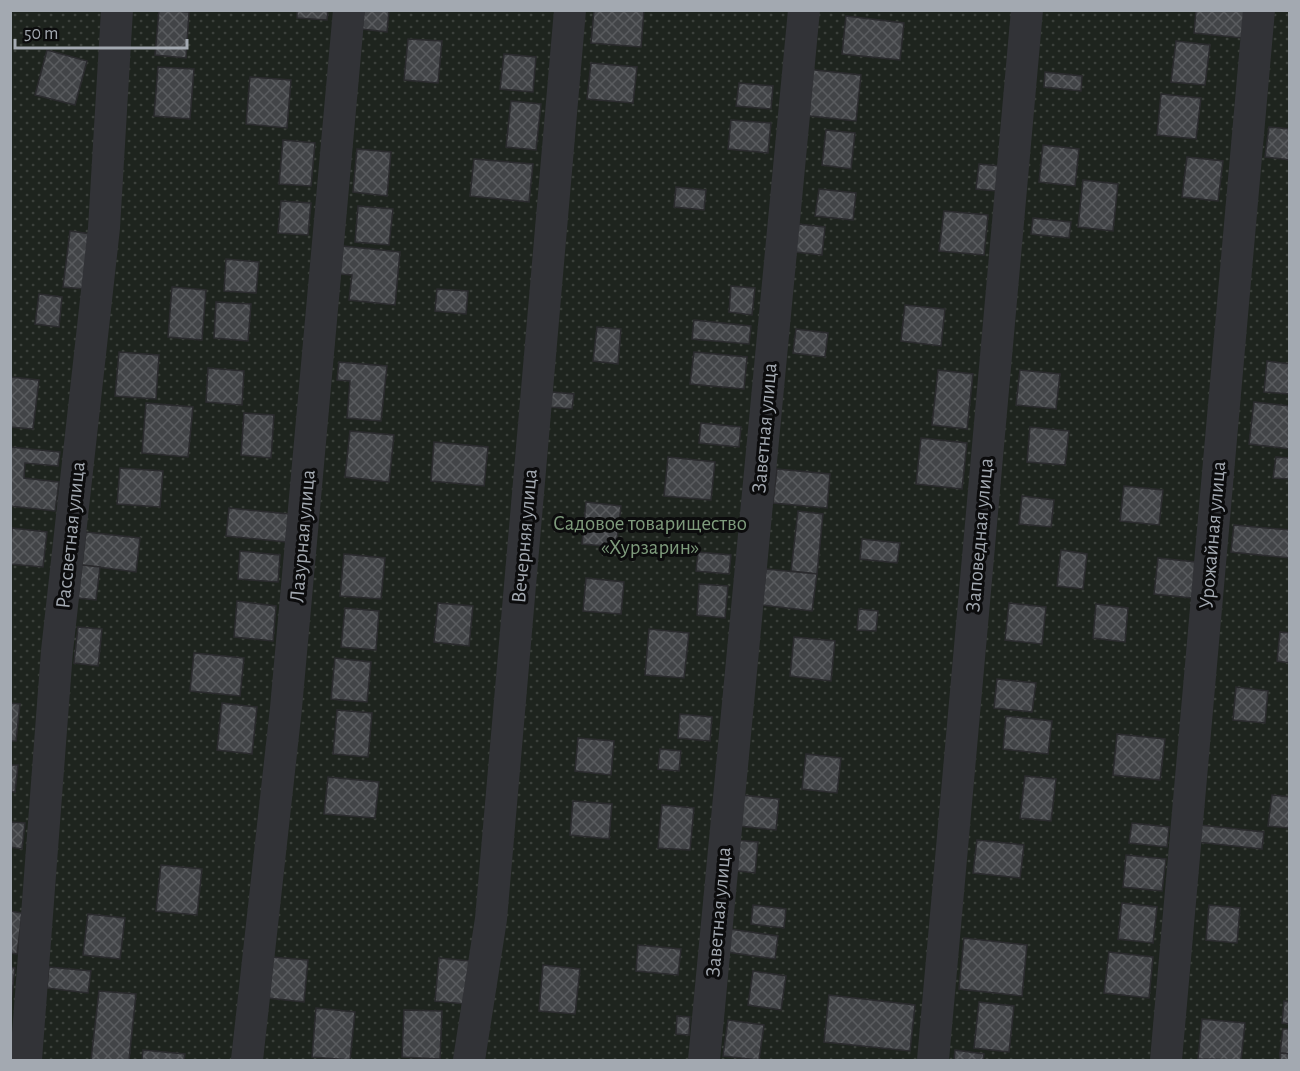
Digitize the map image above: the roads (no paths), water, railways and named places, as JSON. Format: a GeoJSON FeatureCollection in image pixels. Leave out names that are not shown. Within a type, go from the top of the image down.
{"type":"FeatureCollection","features":[{"type":"Feature","properties":{"kind":"street","name":"Рассветная улица"},"geometry":{"type":"LineString","coordinates":[[26,1060],[57,651],[104,228],[117,10]]}},
{"type":"Feature","properties":{"kind":"street","name":"Лазурная улица"},"geometry":{"type":"LineString","coordinates":[[248,1060],[286,708],[349,10]]}},
{"type":"Feature","properties":{"kind":"street","name":"Вечерняя улица"},"geometry":{"type":"LineString","coordinates":[[469,1060],[491,919],[570,10]]}},
{"type":"Feature","properties":{"kind":"street","name":"Заветная улица"},"geometry":{"type":"LineString","coordinates":[[704,1060],[804,10]]}},
{"type":"Feature","properties":{"kind":"street","name":"Заповедная улица"},"geometry":{"type":"LineString","coordinates":[[933,1060],[1027,10]]}},
{"type":"Feature","properties":{"kind":"street","name":"Урожайная улица"},"geometry":{"type":"LineString","coordinates":[[1166,1060],[1259,10]]}},
{"type":"Feature","properties":{"kind":"park label","name":"Садовое товарищество «Хурзарин»"},"geometry":{"type":"Point","coordinates":[650,535]}}]}
